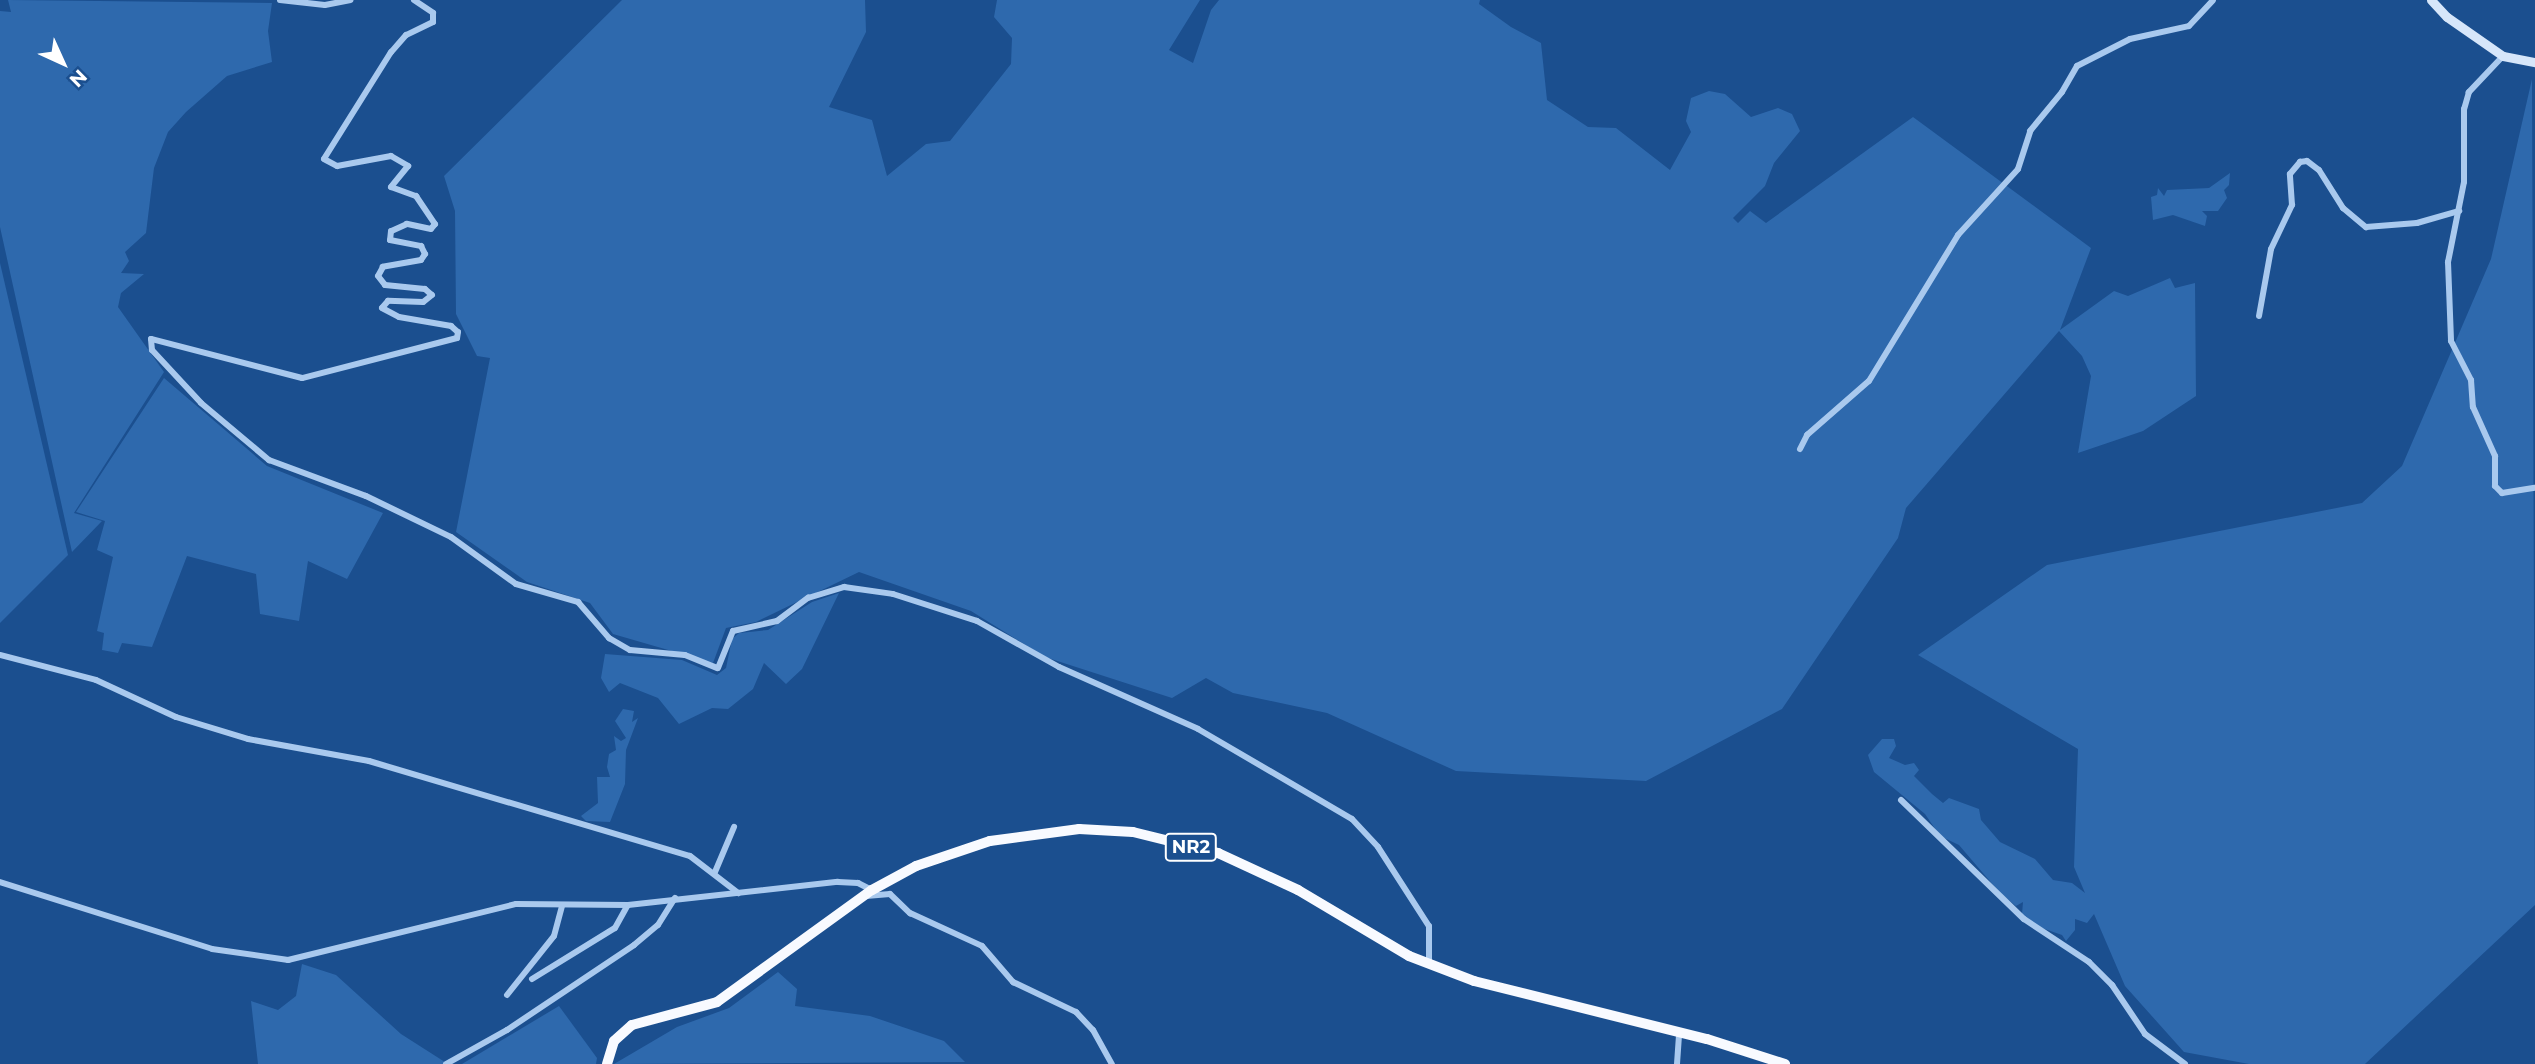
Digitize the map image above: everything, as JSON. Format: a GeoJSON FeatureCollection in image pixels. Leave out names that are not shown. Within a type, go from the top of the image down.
{"type":"FeatureCollection","features":[{"type":"Feature","properties":{"kind":"highway","name":"NR2"},"geometry":{"type":"LineString","coordinates":[[608,1062],[614,1041],[643,1020],[683,1014],[717,1002],[867,893],[938,857],[990,841],[1079,829],[1133,832],[1245,863],[1429,964],[1505,991],[1679,1033],[1786,1064]]}},
{"type":"Feature","properties":{"kind":"main road"},"geometry":{"type":"LineString","coordinates":[[2431,0],[2447,17],[2503,56],[2535,62]]}},
{"type":"Feature","properties":{"kind":"street"},"geometry":{"type":"LineString","coordinates":[[280,0],[326,5],[351,0]]}},
{"type":"Feature","properties":{"kind":"street"},"geometry":{"type":"LineString","coordinates":[[414,0],[433,13],[433,22],[406,35],[391,52],[324,159],[337,166],[391,156],[408,166],[391,187],[416,196],[435,224],[431,229],[407,224],[391,231],[390,240],[421,246],[425,254],[421,260],[383,267],[378,276],[385,285],[425,289],[432,295],[423,302],[388,301],[382,308],[399,317],[452,326],[458,332],[457,338],[302,378],[151,339],[152,350],[201,403],[269,460],[366,496],[451,537],[516,584],[578,603],[609,638],[630,650],[685,655],[718,668],[733,631],[770,624],[808,598],[844,587],[892,594],[977,621],[1059,667],[1198,729],[1352,819],[1378,847],[1429,926],[1429,964]]}},
{"type":"Feature","properties":{"kind":"street"},"geometry":{"type":"LineString","coordinates":[[1800,449],[1812,430],[1840,411],[1869,382],[1958,235],[2018,169],[2030,131],[2062,92],[2077,66],[2130,39],[2189,26],[2213,0]]}},
{"type":"Feature","properties":{"kind":"street"},"geometry":{"type":"LineString","coordinates":[[2503,56],[2466,97],[2465,162],[2459,211],[2448,262],[2454,350],[2471,380],[2473,407],[2489,437],[2495,486],[2502,492],[2535,488]]}},
{"type":"Feature","properties":{"kind":"street"},"geometry":{"type":"LineString","coordinates":[[2259,316],[2271,249],[2292,205],[2290,174],[2300,162],[2307,161],[2319,170],[2343,208],[2366,227],[2417,223],[2459,211]]}},
{"type":"Feature","properties":{"kind":"street"},"geometry":{"type":"LineString","coordinates":[[0,655],[96,680],[176,716],[248,739],[337,752],[541,815],[606,829],[690,856],[715,872],[738,893]]}},
{"type":"Feature","properties":{"kind":"street"},"geometry":{"type":"LineString","coordinates":[[1901,800],[2024,919],[2089,962],[2112,985],[2145,1034],[2185,1064]]}},
{"type":"Feature","properties":{"kind":"street"},"geometry":{"type":"LineString","coordinates":[[715,872],[734,827]]}},
{"type":"Feature","properties":{"kind":"street"},"geometry":{"type":"LineString","coordinates":[[0,883],[212,949],[281,960],[309,958],[481,910],[516,904],[628,905],[838,882],[858,883],[867,893],[890,894],[910,914],[982,946],[1013,982],[1084,1020],[1112,1064]]}},
{"type":"Feature","properties":{"kind":"street"},"geometry":{"type":"LineString","coordinates":[[446,1064],[507,1030],[634,945],[658,925],[674,898]]}},
{"type":"Feature","properties":{"kind":"street"},"geometry":{"type":"LineString","coordinates":[[507,995],[554,936],[562,905]]}},
{"type":"Feature","properties":{"kind":"street"},"geometry":{"type":"LineString","coordinates":[[532,979],[615,928],[628,905]]}},
{"type":"Feature","properties":{"kind":"street"},"geometry":{"type":"LineString","coordinates":[[1676,1064],[1679,1033]]}},
{"type":"Feature","properties":{"kind":"shaded area"},"geometry":{"type":"Polygon","coordinates":[[[8,0],[272,3],[268,31],[272,62],[227,76],[186,112],[168,132],[154,168],[146,233],[125,252],[129,261],[121,273],[144,274],[121,293],[118,307],[164,372],[74,513],[102,521],[72,552],[0,227],[0,11],[11,12],[8,0]]]}},
{"type":"Feature","properties":{"kind":"shaded area"},"geometry":{"type":"Polygon","coordinates":[[[622,0],[865,0],[866,32],[829,107],[872,120],[887,176],[926,144],[950,141],[1011,64],[1012,38],[994,17],[997,0],[1200,0],[1169,50],[1193,63],[1211,10],[1219,0],[1480,0],[1479,4],[1511,27],[1541,43],[1547,100],[1588,127],[1616,128],[1670,170],[1691,132],[1686,121],[1691,98],[1709,91],[1725,94],[1751,117],[1778,108],[1792,114],[1800,131],[1774,163],[1765,186],[1733,218],[1738,223],[1750,211],[1766,223],[1913,117],[2091,248],[2060,330],[2114,291],[2128,296],[2170,278],[2175,288],[2195,283],[2196,396],[2143,431],[2078,453],[2091,376],[2082,356],[2059,331],[1906,508],[1898,538],[1782,709],[1646,781],[1456,771],[1327,713],[1233,693],[1206,678],[1172,698],[1045,657],[971,611],[859,572],[756,622],[726,628],[713,663],[613,634],[590,603],[527,582],[456,532],[490,358],[477,356],[456,314],[455,211],[444,176],[622,0]]]}},
{"type":"Feature","properties":{"kind":"shaded area"},"geometry":{"type":"Polygon","coordinates":[[[2532,79],[2535,905],[2365,1064],[2249,1064],[2184,1052],[2125,986],[2094,914],[2087,923],[2075,919],[2075,930],[2066,941],[2062,935],[2036,926],[2022,914],[2023,902],[2016,906],[2000,893],[1959,845],[1940,836],[1925,814],[1874,772],[1868,755],[1882,739],[1894,739],[1896,746],[1889,758],[1905,765],[1914,763],[1919,770],[1914,776],[1943,803],[1949,798],[1979,809],[1981,820],[2000,842],[2035,859],[2053,880],[2072,883],[2085,893],[2074,867],[2078,749],[1918,655],[2047,565],[2362,503],[2402,466],[2491,259],[2532,79]]]}},
{"type":"Feature","properties":{"kind":"shaded area"},"geometry":{"type":"Polygon","coordinates":[[[2230,173],[2229,185],[2224,190],[2227,198],[2218,211],[2202,211],[2207,216],[2205,226],[2173,215],[2153,220],[2151,197],[2157,195],[2158,188],[2164,196],[2167,190],[2209,188],[2230,173]]]}},
{"type":"Feature","properties":{"kind":"shaded area"},"geometry":{"type":"Polygon","coordinates":[[[0,263],[68,555],[0,623],[0,263]]]}},
{"type":"Feature","properties":{"kind":"shaded area"},"geometry":{"type":"Polygon","coordinates":[[[164,378],[267,466],[383,513],[347,579],[308,561],[299,621],[260,614],[256,574],[187,556],[152,647],[122,643],[118,653],[102,650],[104,633],[97,631],[113,557],[97,550],[105,521],[76,512],[164,378]]]}},
{"type":"Feature","properties":{"kind":"shaded area"},"geometry":{"type":"Polygon","coordinates":[[[839,593],[802,669],[786,684],[764,663],[753,689],[728,709],[712,708],[679,724],[658,698],[620,683],[609,692],[601,678],[605,654],[682,660],[717,675],[726,668],[732,639],[739,633],[768,630],[812,602],[839,593]]]}},
{"type":"Feature","properties":{"kind":"shaded area"},"geometry":{"type":"Polygon","coordinates":[[[623,709],[634,711],[632,722],[638,718],[626,750],[625,784],[610,822],[586,821],[581,816],[598,803],[597,777],[610,777],[607,767],[609,754],[616,750],[614,736],[621,741],[626,738],[615,721],[623,709]]]}},
{"type":"Feature","properties":{"kind":"shaded area"},"geometry":{"type":"Polygon","coordinates":[[[302,964],[336,975],[401,1034],[448,1064],[258,1064],[251,1001],[278,1010],[296,996],[302,964]]]}},
{"type":"Feature","properties":{"kind":"shaded area"},"geometry":{"type":"Polygon","coordinates":[[[778,972],[797,989],[795,1006],[870,1016],[944,1041],[965,1062],[614,1064],[677,1027],[729,1008],[778,972]]]}},
{"type":"Feature","properties":{"kind":"shaded area"},"geometry":{"type":"Polygon","coordinates":[[[559,1006],[597,1058],[596,1064],[462,1064],[559,1006]]]}}]}
